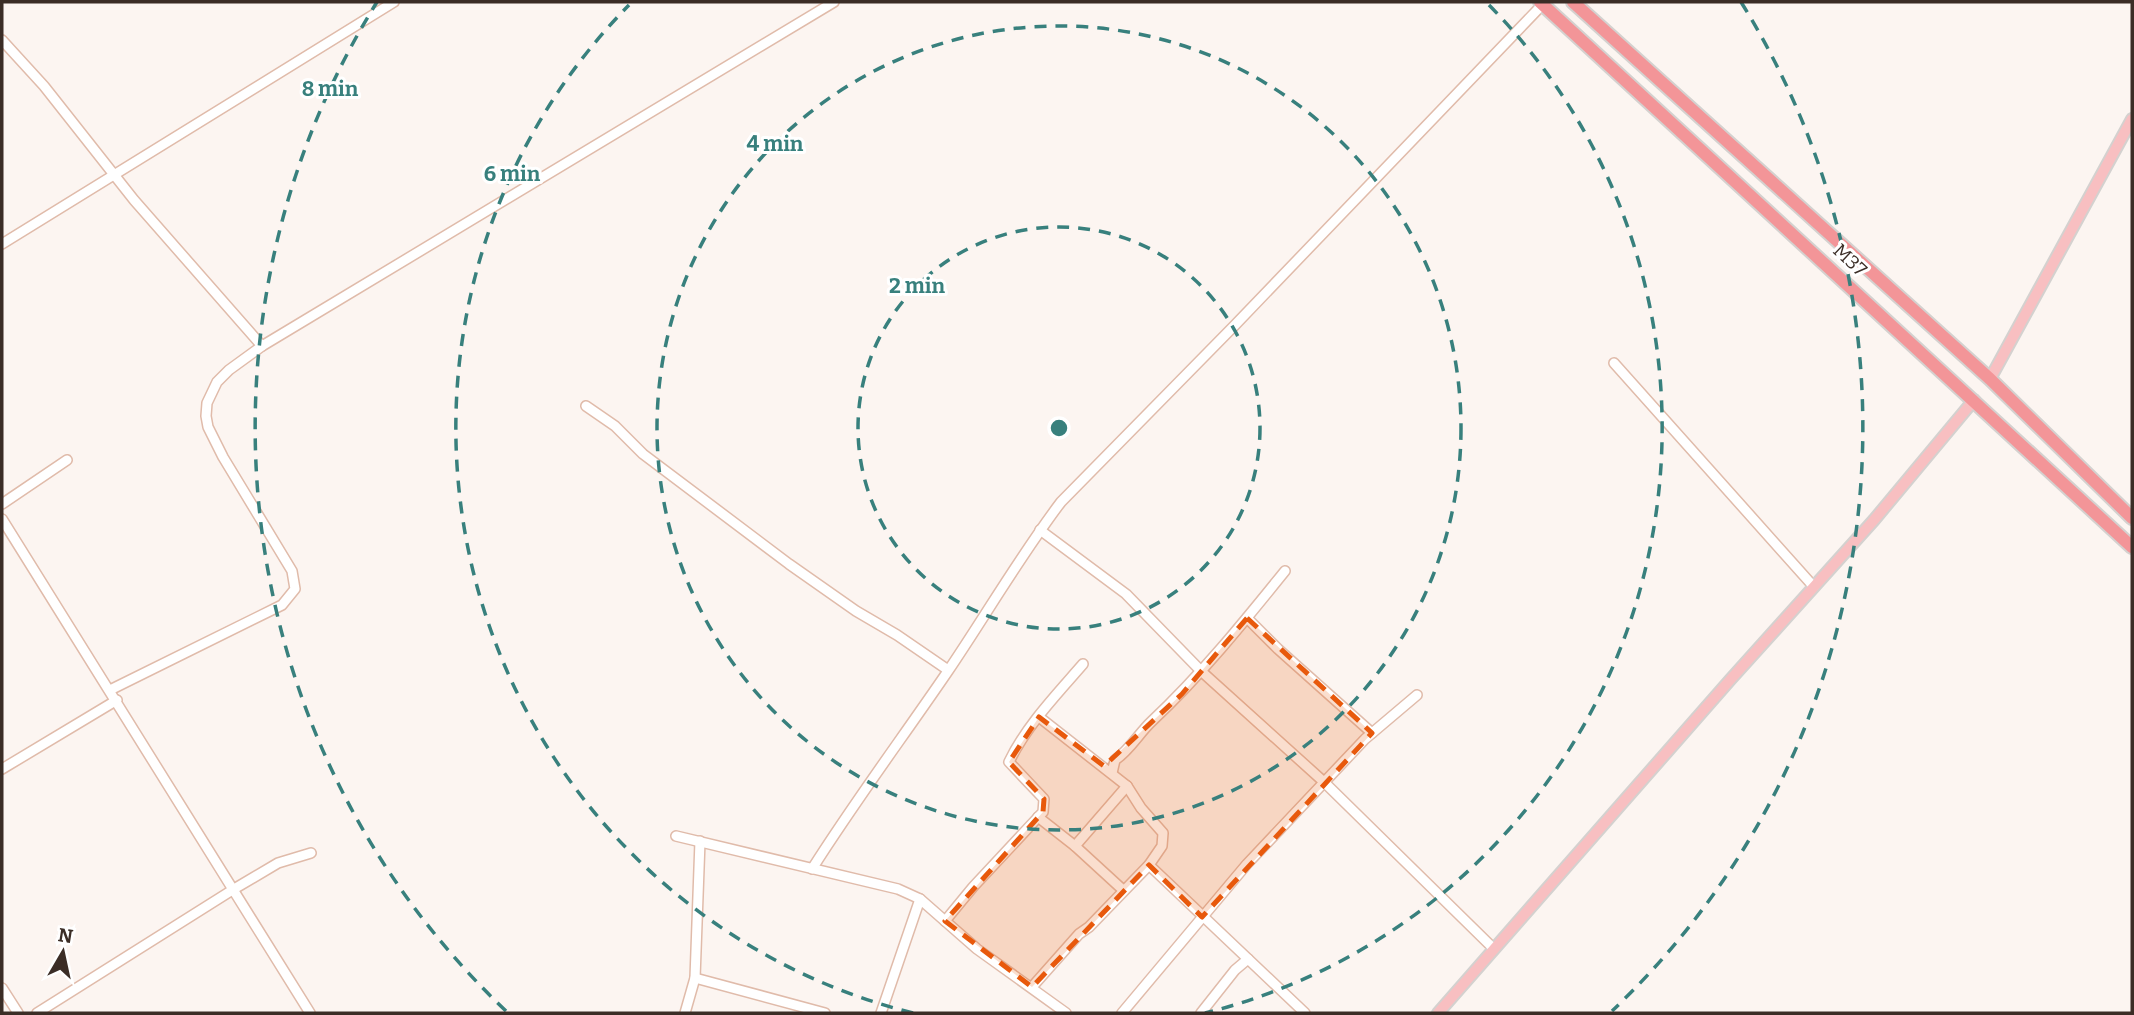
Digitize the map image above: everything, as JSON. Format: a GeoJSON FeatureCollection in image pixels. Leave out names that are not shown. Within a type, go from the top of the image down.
{"type":"FeatureCollection","features":[{"type":"Feature","properties":{"kind":"highway","name":"M37"},"geometry":{"type":"LineString","coordinates":[[1573,2],[1990,379],[2132,518]]}},
{"type":"Feature","properties":{"kind":"highway","name":"M37"},"geometry":{"type":"LineString","coordinates":[[1541,3],[2132,547]]}},
{"type":"Feature","properties":{"kind":"main road"},"geometry":{"type":"LineString","coordinates":[[1990,379],[2132,118]]}},
{"type":"Feature","properties":{"kind":"main road"},"geometry":{"type":"LineString","coordinates":[[1438,1013],[1814,587],[1974,400]]}},
{"type":"Feature","properties":{"kind":"street"},"geometry":{"type":"LineString","coordinates":[[2,244],[394,2]]}},
{"type":"Feature","properties":{"kind":"street"},"geometry":{"type":"LineString","coordinates":[[110,690],[282,605],[295,589],[292,571],[208,427],[207,403],[218,382],[229,370],[262,346],[834,2]]}},
{"type":"Feature","properties":{"kind":"street"},"geometry":{"type":"LineString","coordinates":[[812,869],[850,808],[948,670],[1040,530],[1062,502],[1541,3]]}},
{"type":"Feature","properties":{"kind":"street"},"geometry":{"type":"LineString","coordinates":[[2,40],[44,86],[115,176],[262,346]]}},
{"type":"Feature","properties":{"kind":"street"},"geometry":{"type":"LineString","coordinates":[[1614,363],[1814,587]]}},
{"type":"Feature","properties":{"kind":"street"},"geometry":{"type":"LineString","coordinates":[[586,406],[615,426],[643,454],[789,564],[948,670]]}},
{"type":"Feature","properties":{"kind":"street"},"geometry":{"type":"LineString","coordinates":[[2,504],[67,460]]}},
{"type":"Feature","properties":{"kind":"street"},"geometry":{"type":"LineString","coordinates":[[2,519],[310,1013]]}},
{"type":"Feature","properties":{"kind":"street"},"geometry":{"type":"LineString","coordinates":[[1040,530],[1126,594],[1201,671],[1324,782],[1493,948]]}},
{"type":"Feature","properties":{"kind":"street"},"geometry":{"type":"LineString","coordinates":[[1112,773],[1115,760],[1182,694],[1285,570]]}},
{"type":"Feature","properties":{"kind":"street"},"geometry":{"type":"LineString","coordinates":[[1247,618],[1372,733]]}},
{"type":"Feature","properties":{"kind":"street"},"geometry":{"type":"LineString","coordinates":[[945,921],[972,887],[1042,812],[1044,799],[1009,762],[1039,717],[1083,664]]}},
{"type":"Feature","properties":{"kind":"street"},"geometry":{"type":"LineString","coordinates":[[1122,1013],[1247,863],[1372,733],[1418,695]]}},
{"type":"Feature","properties":{"kind":"street"},"geometry":{"type":"LineString","coordinates":[[2,769],[117,700]]}},
{"type":"Feature","properties":{"kind":"street"},"geometry":{"type":"LineString","coordinates":[[1032,987],[1079,934],[1089,927],[1149,864],[1162,846],[1163,833],[1141,808],[1127,786],[1039,717]]}},
{"type":"Feature","properties":{"kind":"street"},"geometry":{"type":"LineString","coordinates":[[1075,846],[1127,786]]}},
{"type":"Feature","properties":{"kind":"street"},"geometry":{"type":"LineString","coordinates":[[1038,817],[1075,846],[1123,890]]}},
{"type":"Feature","properties":{"kind":"street"},"geometry":{"type":"LineString","coordinates":[[676,836],[898,889],[920,899],[977,949],[1066,1013]]}},
{"type":"Feature","properties":{"kind":"street"},"geometry":{"type":"LineString","coordinates":[[685,1013],[695,978],[700,841]]}},
{"type":"Feature","properties":{"kind":"street"},"geometry":{"type":"LineString","coordinates":[[37,1013],[278,863],[312,853]]}},
{"type":"Feature","properties":{"kind":"street"},"geometry":{"type":"LineString","coordinates":[[1149,864],[1305,1013]]}},
{"type":"Feature","properties":{"kind":"street"},"geometry":{"type":"LineString","coordinates":[[881,1013],[920,899]]}},
{"type":"Feature","properties":{"kind":"street"},"geometry":{"type":"LineString","coordinates":[[1201,1013],[1235,970],[1248,959]]}},
{"type":"Feature","properties":{"kind":"street"},"geometry":{"type":"LineString","coordinates":[[695,978],[825,1013]]}},
{"type":"Feature","properties":{"kind":"street"},"geometry":{"type":"LineString","coordinates":[[2,988],[18,1013]]}},
{"type":"Feature","properties":{"kind":"highlighted area"},"geometry":{"type":"Polygon","coordinates":[[[1247,618],[1372,733],[1202,917],[1149,865],[1032,987],[945,921],[1043,812],[1044,799],[1009,762],[1039,717],[1104,766],[1182,694],[1247,618]]]}}]}
